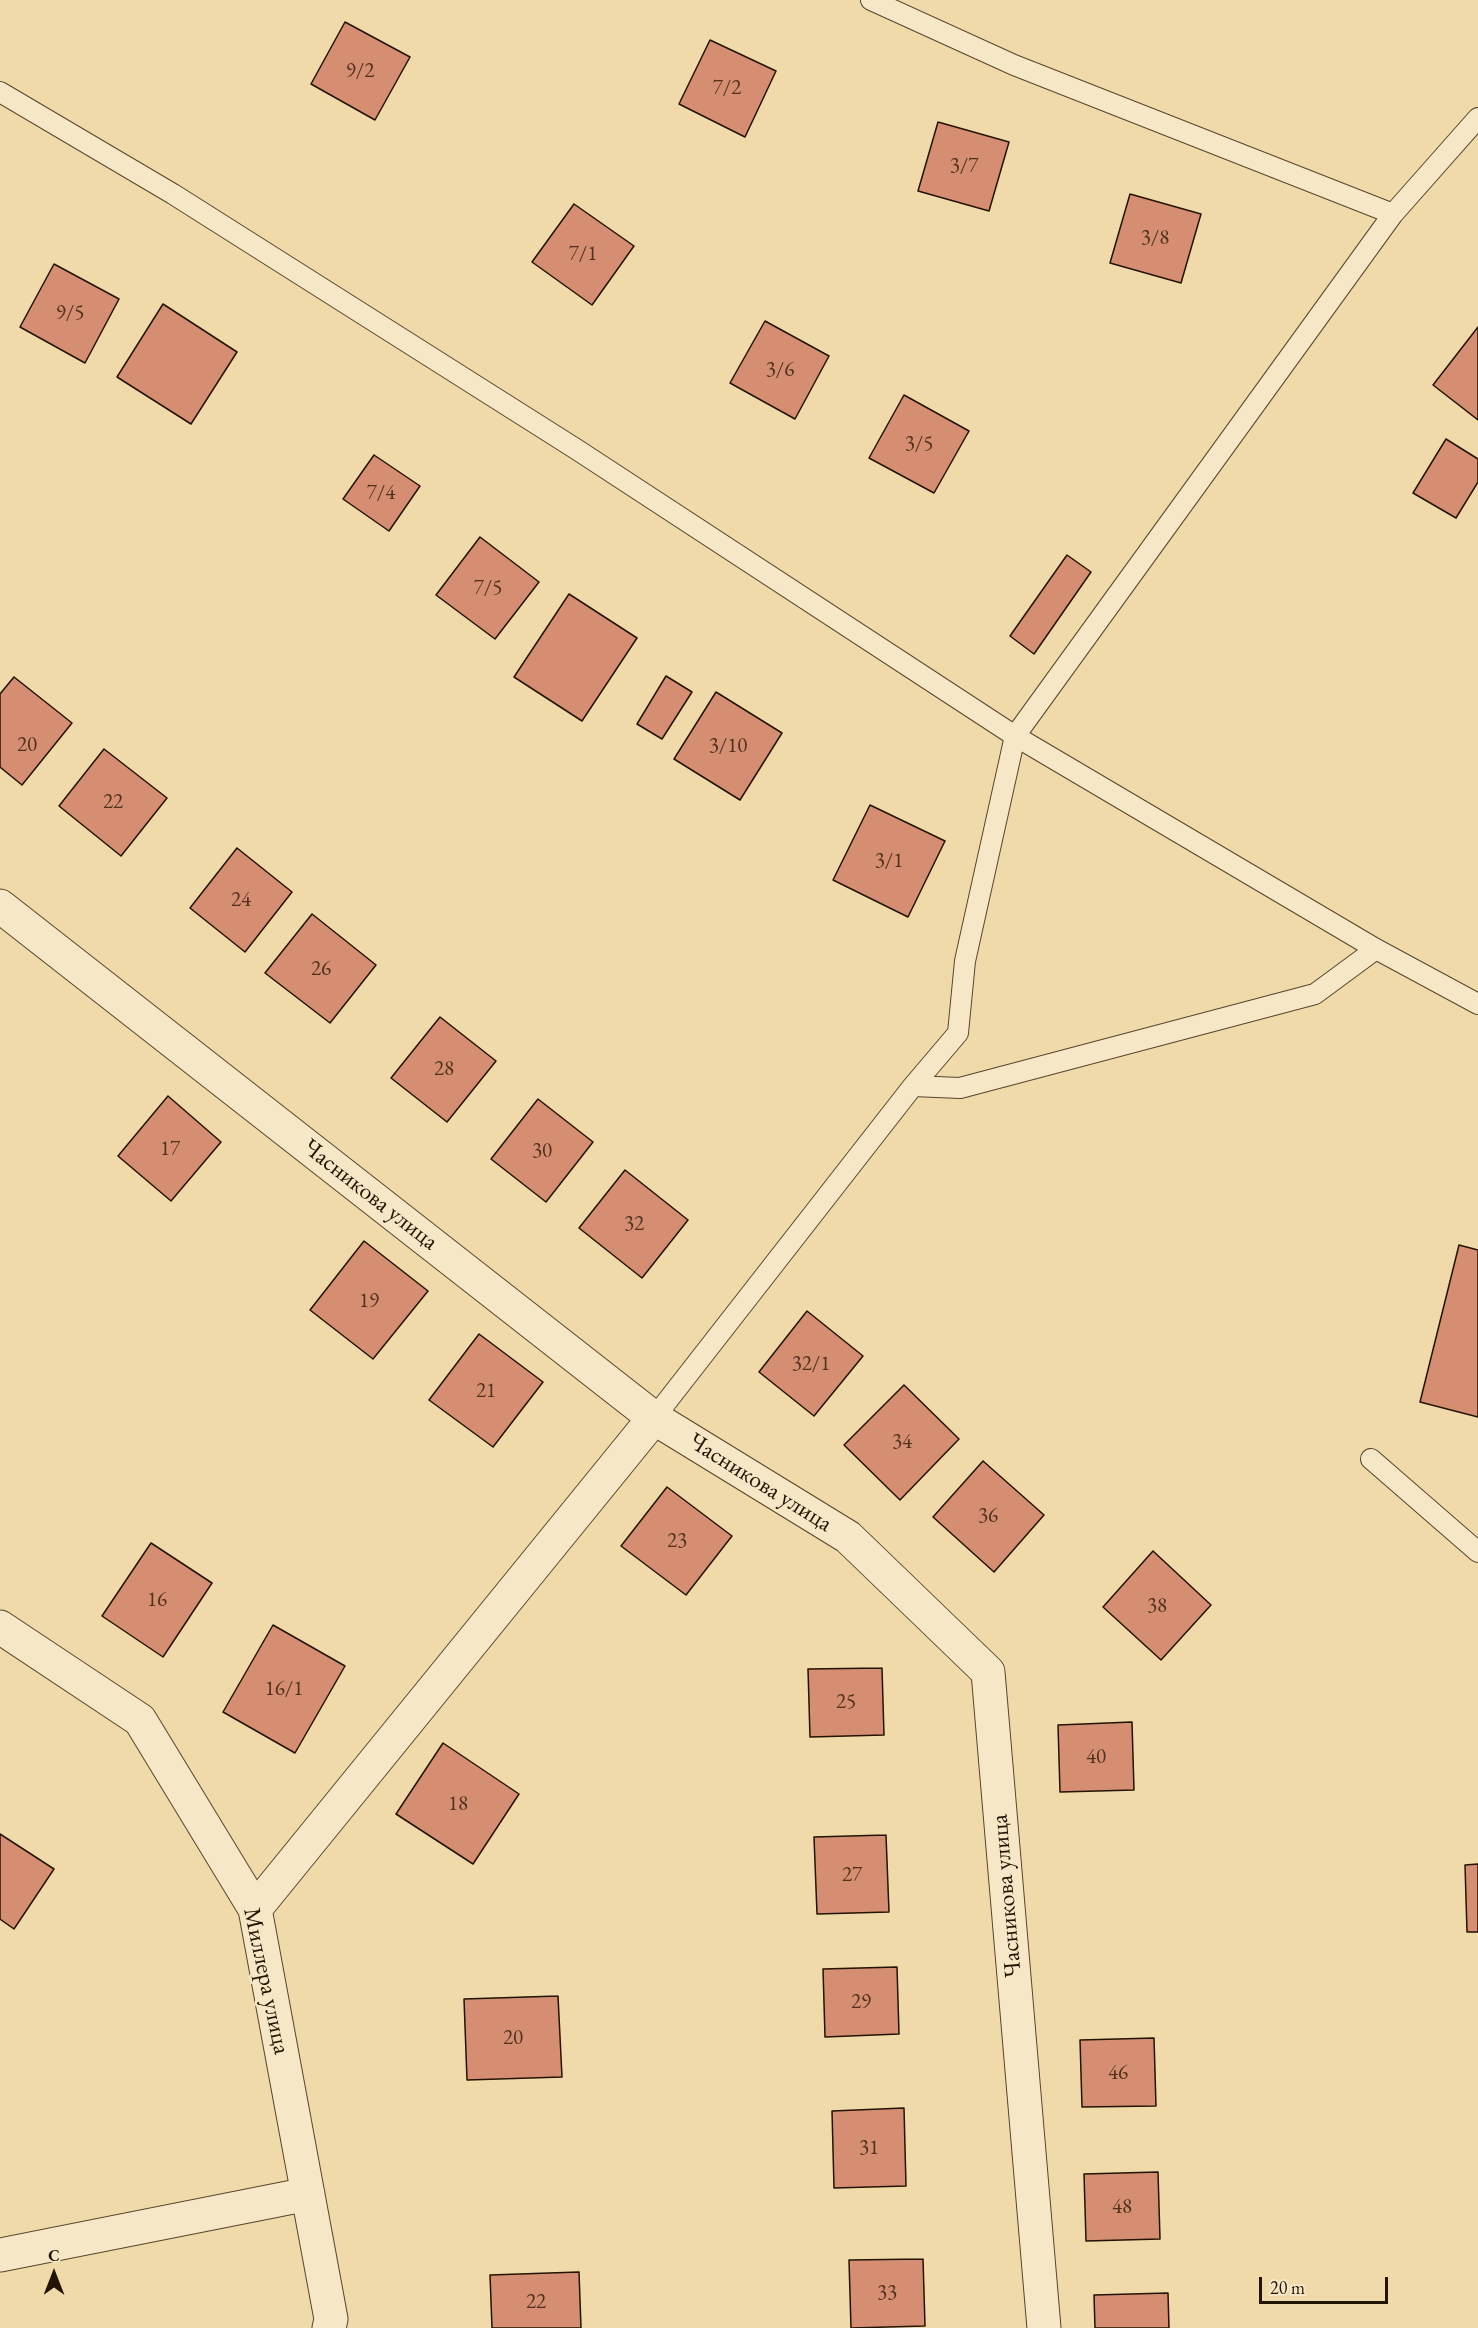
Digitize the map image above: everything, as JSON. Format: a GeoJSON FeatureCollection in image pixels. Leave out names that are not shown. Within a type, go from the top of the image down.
{"type":"FeatureCollection","features":[{"type":"Feature","properties":{"kind":"street","name":"Часникова улица"},"geometry":{"type":"LineString","coordinates":[[0,906],[654,1418],[848,1537],[988,1672],[1044,2328]]}},
{"type":"Feature","properties":{"kind":"street"},"geometry":{"type":"LineString","coordinates":[[255,1909],[654,1418]]}},
{"type":"Feature","properties":{"kind":"street","name":"Миллера улица"},"geometry":{"type":"LineString","coordinates":[[0,1627],[140,1720],[255,1909],[331,2319],[329,2328]]}},
{"type":"Feature","properties":{"kind":"street"},"geometry":{"type":"LineString","coordinates":[[0,2255],[308,2194]]}},
{"type":"Feature","properties":{"kind":"lane"},"geometry":{"type":"LineString","coordinates":[[871,0],[1014,65],[1393,214]]}},
{"type":"Feature","properties":{"kind":"lane"},"geometry":{"type":"LineString","coordinates":[[0,92],[173,194],[566,442],[1015,736],[1376,949],[1478,1004]]}},
{"type":"Feature","properties":{"kind":"lane"},"geometry":{"type":"LineString","coordinates":[[654,1418],[913,1086],[958,1033],[965,961],[1015,736],[1393,214],[1478,118]]}},
{"type":"Feature","properties":{"kind":"lane"},"geometry":{"type":"LineString","coordinates":[[913,1086],[960,1088],[1315,994],[1376,949]]}},
{"type":"Feature","properties":{"kind":"lane"},"geometry":{"type":"LineString","coordinates":[[1371,1459],[1478,1552]]}},
{"type":"Feature","properties":{"kind":"building"},"geometry":{"type":"Polygon","coordinates":[[[345,22],[410,57],[375,120],[311,84],[345,22]]]}},
{"type":"Feature","properties":{"kind":"building"},"geometry":{"type":"Polygon","coordinates":[[[710,40],[776,71],[745,137],[679,104],[710,40]]]}},
{"type":"Feature","properties":{"kind":"building"},"geometry":{"type":"Polygon","coordinates":[[[938,122],[1009,142],[989,211],[918,191],[938,122]]]}},
{"type":"Feature","properties":{"kind":"building"},"geometry":{"type":"Polygon","coordinates":[[[1130,194],[1201,214],[1181,283],[1110,263],[1130,194]]]}},
{"type":"Feature","properties":{"kind":"building"},"geometry":{"type":"Polygon","coordinates":[[[574,204],[634,246],[592,305],[532,262],[574,204]]]}},
{"type":"Feature","properties":{"kind":"building"},"geometry":{"type":"Polygon","coordinates":[[[54,264],[119,299],[85,363],[20,327],[54,264]]]}},
{"type":"Feature","properties":{"kind":"building"},"geometry":{"type":"Polygon","coordinates":[[[163,304],[237,352],[191,424],[117,377],[163,304]]]}},
{"type":"Feature","properties":{"kind":"building"},"geometry":{"type":"Polygon","coordinates":[[[765,321],[829,356],[795,419],[730,383],[765,321]]]}},
{"type":"Feature","properties":{"kind":"building"},"geometry":{"type":"Polygon","coordinates":[[[1478,327],[1478,420],[1433,385],[1478,327]]]}},
{"type":"Feature","properties":{"kind":"building"},"geometry":{"type":"Polygon","coordinates":[[[904,395],[969,431],[934,493],[869,458],[904,395]]]}},
{"type":"Feature","properties":{"kind":"building"},"geometry":{"type":"Polygon","coordinates":[[[1446,439],[1478,459],[1478,482],[1456,518],[1413,493],[1446,439]]]}},
{"type":"Feature","properties":{"kind":"building"},"geometry":{"type":"Polygon","coordinates":[[[374,455],[420,486],[389,531],[343,499],[374,455]]]}},
{"type":"Feature","properties":{"kind":"building"},"geometry":{"type":"Polygon","coordinates":[[[480,537],[539,582],[495,639],[436,595],[480,537]]]}},
{"type":"Feature","properties":{"kind":"building"},"geometry":{"type":"Polygon","coordinates":[[[1067,555],[1091,572],[1034,654],[1010,636],[1067,555]]]}},
{"type":"Feature","properties":{"kind":"building"},"geometry":{"type":"Polygon","coordinates":[[[569,594],[637,638],[582,721],[514,677],[569,594]]]}},
{"type":"Feature","properties":{"kind":"building"},"geometry":{"type":"Polygon","coordinates":[[[666,676],[692,692],[662,739],[637,724],[666,676]]]}},
{"type":"Feature","properties":{"kind":"building"},"geometry":{"type":"Polygon","coordinates":[[[14,677],[72,723],[22,785],[0,767],[0,694],[14,677]]]}},
{"type":"Feature","properties":{"kind":"building"},"geometry":{"type":"Polygon","coordinates":[[[716,692],[782,733],[740,800],[674,759],[716,692]]]}},
{"type":"Feature","properties":{"kind":"building"},"geometry":{"type":"Polygon","coordinates":[[[104,749],[167,798],[121,856],[59,806],[104,749]]]}},
{"type":"Feature","properties":{"kind":"building"},"geometry":{"type":"Polygon","coordinates":[[[870,805],[945,841],[908,917],[833,880],[870,805]]]}},
{"type":"Feature","properties":{"kind":"building"},"geometry":{"type":"Polygon","coordinates":[[[237,848],[292,892],[245,952],[190,908],[237,848]]]}},
{"type":"Feature","properties":{"kind":"building"},"geometry":{"type":"Polygon","coordinates":[[[312,914],[376,965],[330,1023],[265,973],[312,914]]]}},
{"type":"Feature","properties":{"kind":"building"},"geometry":{"type":"Polygon","coordinates":[[[440,1017],[496,1061],[447,1122],[391,1078],[440,1017]]]}},
{"type":"Feature","properties":{"kind":"building"},"geometry":{"type":"Polygon","coordinates":[[[168,1096],[221,1142],[171,1201],[118,1156],[168,1096]]]}},
{"type":"Feature","properties":{"kind":"building"},"geometry":{"type":"Polygon","coordinates":[[[538,1099],[593,1142],[546,1202],[491,1159],[538,1099]]]}},
{"type":"Feature","properties":{"kind":"building"},"geometry":{"type":"Polygon","coordinates":[[[625,1170],[688,1220],[642,1278],[579,1228],[625,1170]]]}},
{"type":"Feature","properties":{"kind":"building"},"geometry":{"type":"Polygon","coordinates":[[[364,1241],[428,1291],[373,1359],[310,1310],[364,1241]]]}},
{"type":"Feature","properties":{"kind":"building"},"geometry":{"type":"Polygon","coordinates":[[[1459,1245],[1478,1250],[1478,1417],[1420,1402],[1459,1245]]]}},
{"type":"Feature","properties":{"kind":"building"},"geometry":{"type":"Polygon","coordinates":[[[807,1311],[863,1356],[814,1416],[759,1372],[807,1311]]]}},
{"type":"Feature","properties":{"kind":"building"},"geometry":{"type":"Polygon","coordinates":[[[479,1334],[543,1382],[493,1447],[429,1400],[479,1334]]]}},
{"type":"Feature","properties":{"kind":"building"},"geometry":{"type":"Polygon","coordinates":[[[904,1385],[959,1439],[900,1500],[844,1445],[904,1385]]]}},
{"type":"Feature","properties":{"kind":"building"},"geometry":{"type":"Polygon","coordinates":[[[983,1461],[1044,1515],[994,1572],[933,1517],[983,1461]]]}},
{"type":"Feature","properties":{"kind":"building"},"geometry":{"type":"Polygon","coordinates":[[[667,1487],[732,1536],[686,1595],[621,1546],[667,1487]]]}},
{"type":"Feature","properties":{"kind":"building"},"geometry":{"type":"Polygon","coordinates":[[[151,1543],[212,1583],[163,1657],[102,1616],[151,1543]]]}},
{"type":"Feature","properties":{"kind":"building"},"geometry":{"type":"Polygon","coordinates":[[[1153,1551],[1211,1605],[1161,1660],[1103,1607],[1153,1551]]]}},
{"type":"Feature","properties":{"kind":"building"},"geometry":{"type":"Polygon","coordinates":[[[273,1625],[345,1666],[295,1753],[223,1712],[273,1625]]]}},
{"type":"Feature","properties":{"kind":"building"},"geometry":{"type":"Polygon","coordinates":[[[882,1668],[884,1735],[810,1737],[808,1669],[882,1668]]]}},
{"type":"Feature","properties":{"kind":"building"},"geometry":{"type":"Polygon","coordinates":[[[1132,1722],[1134,1790],[1060,1792],[1058,1725],[1132,1722]]]}},
{"type":"Feature","properties":{"kind":"building"},"geometry":{"type":"Polygon","coordinates":[[[443,1743],[519,1794],[473,1864],[396,1814],[443,1743]]]}},
{"type":"Feature","properties":{"kind":"building"},"geometry":{"type":"Polygon","coordinates":[[[0,1834],[54,1869],[14,1929],[0,1919],[0,1834]]]}},
{"type":"Feature","properties":{"kind":"building"},"geometry":{"type":"Polygon","coordinates":[[[886,1835],[889,1912],[817,1914],[814,1837],[886,1835]]]}},
{"type":"Feature","properties":{"kind":"building"},"geometry":{"type":"Polygon","coordinates":[[[1478,1864],[1478,1932],[1467,1932],[1465,1865],[1478,1864]]]}},
{"type":"Feature","properties":{"kind":"building"},"geometry":{"type":"Polygon","coordinates":[[[897,1967],[899,2034],[825,2037],[823,1969],[897,1967]]]}},
{"type":"Feature","properties":{"kind":"building"},"geometry":{"type":"Polygon","coordinates":[[[558,1996],[562,2077],[467,2080],[464,1999],[558,1996]]]}},
{"type":"Feature","properties":{"kind":"building"},"geometry":{"type":"Polygon","coordinates":[[[1154,2038],[1156,2106],[1082,2107],[1080,2040],[1154,2038]]]}},
{"type":"Feature","properties":{"kind":"building"},"geometry":{"type":"Polygon","coordinates":[[[904,2108],[906,2186],[834,2188],[832,2111],[904,2108]]]}},
{"type":"Feature","properties":{"kind":"building"},"geometry":{"type":"Polygon","coordinates":[[[1158,2172],[1160,2239],[1086,2241],[1084,2174],[1158,2172]]]}},
{"type":"Feature","properties":{"kind":"building"},"geometry":{"type":"Polygon","coordinates":[[[923,2259],[925,2326],[851,2328],[849,2260],[923,2259]]]}},
{"type":"Feature","properties":{"kind":"building"},"geometry":{"type":"Polygon","coordinates":[[[579,2272],[581,2328],[492,2328],[490,2275],[579,2272]]]}},
{"type":"Feature","properties":{"kind":"building"},"geometry":{"type":"Polygon","coordinates":[[[1168,2293],[1169,2328],[1095,2328],[1094,2295],[1168,2293]]]}}]}
